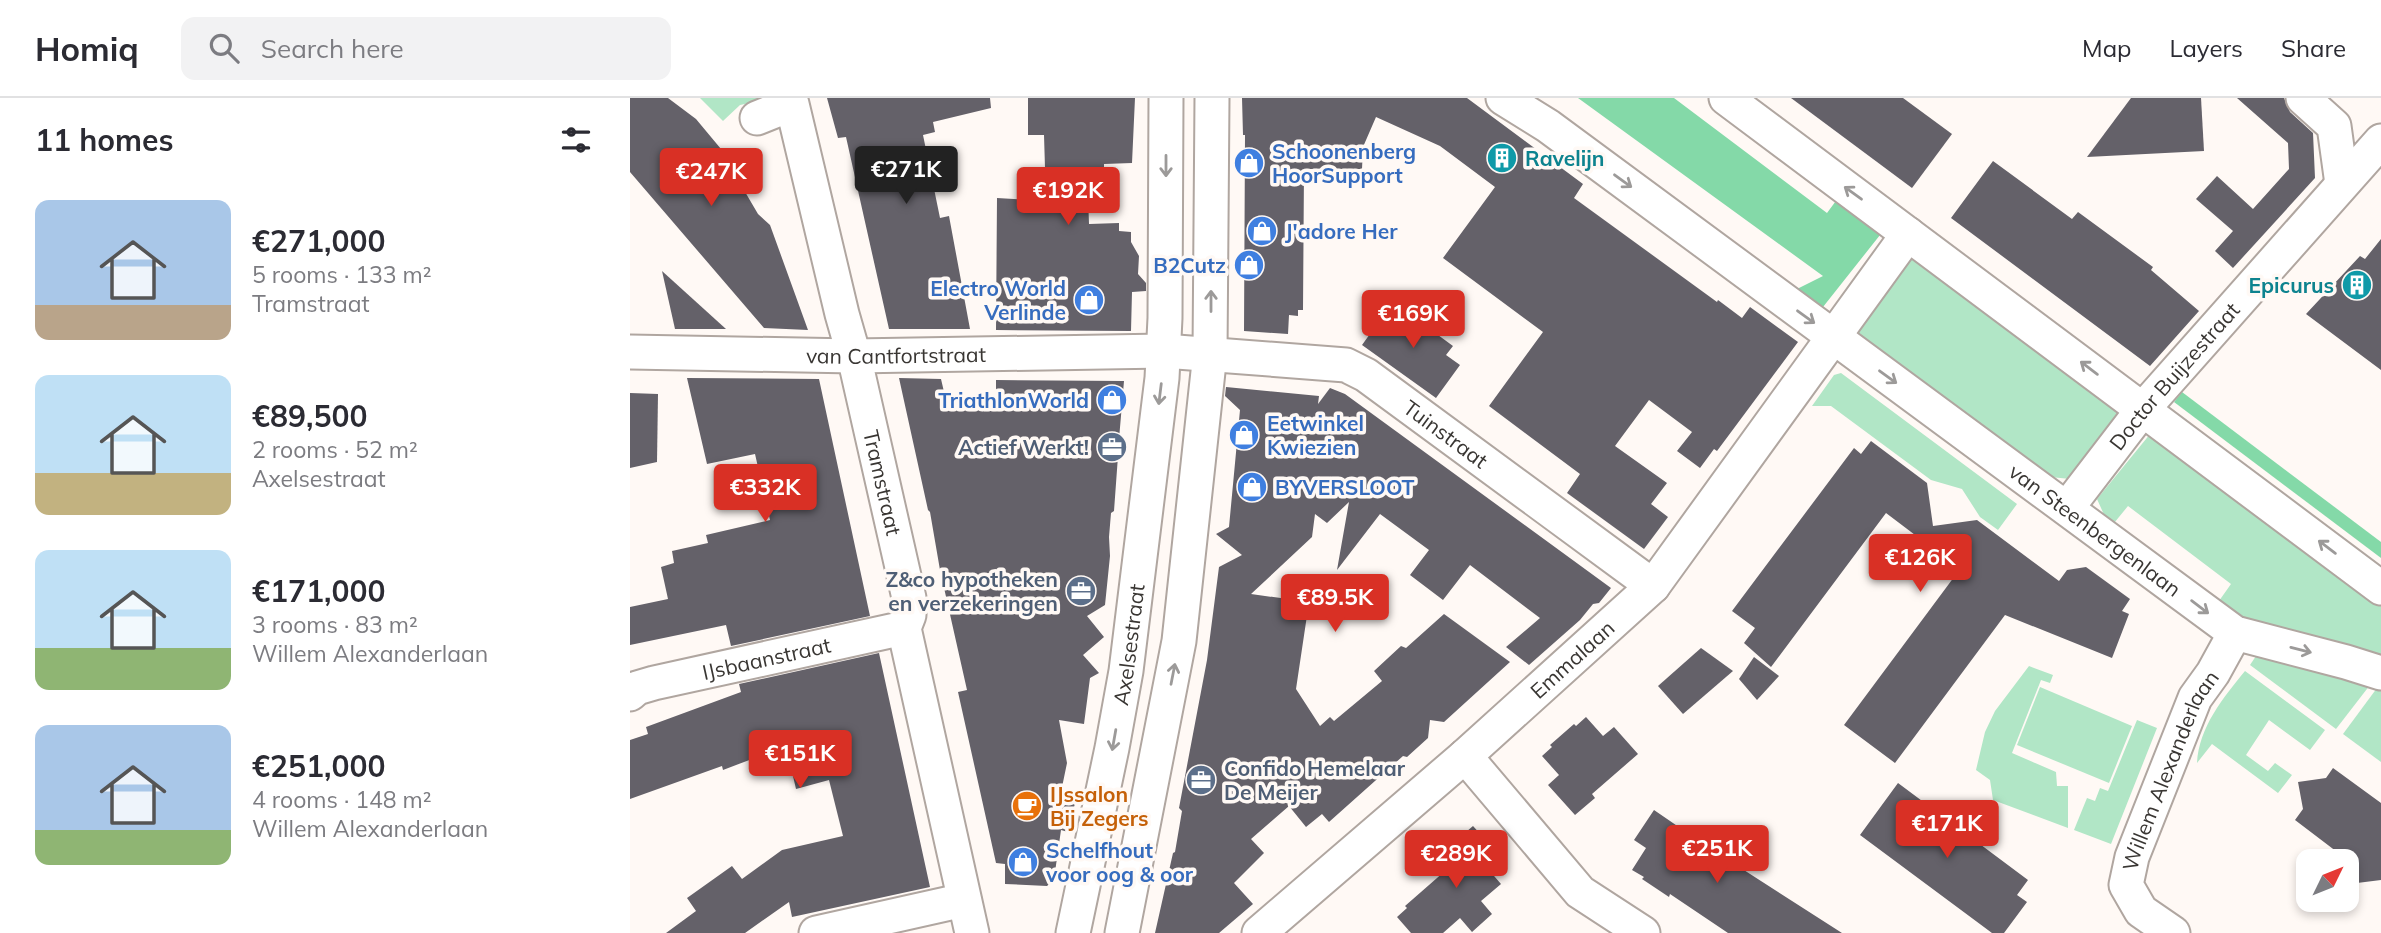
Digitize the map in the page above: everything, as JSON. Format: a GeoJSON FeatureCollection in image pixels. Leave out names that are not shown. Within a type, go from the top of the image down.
{"type":"FeatureCollection","features":[{"type":"Feature","properties":{"kind":"street","name":"Axelsestraat"},"geometry":{"type":"LineString","coordinates":[[1073,933],[1126,671],[1164,351],[1166,98]]}},
{"type":"Feature","properties":{"kind":"street"},"geometry":{"type":"LineString","coordinates":[[1122,933],[1179,641],[1210,353],[1212,98]]}},
{"type":"Feature","properties":{"kind":"street","name":"van Steenbergenlaan"},"geometry":{"type":"LineString","coordinates":[[1503,98],[1548,126],[2235,633],[2381,673]]}},
{"type":"Feature","properties":{"kind":"street"},"geometry":{"type":"LineString","coordinates":[[1726,98],[2381,588]]}},
{"type":"Feature","properties":{"kind":"street"},"geometry":{"type":"LineString","coordinates":[[2303,98],[2334,126],[2342,184]]}},
{"type":"Feature","properties":{"kind":"street","name":"Tramstraat"},"geometry":{"type":"LineString","coordinates":[[757,118],[792,104],[854,356],[909,598],[909,615],[904,628],[964,900]]}},
{"type":"Feature","properties":{"kind":"street","name":"Doctor Buijzestraat"},"geometry":{"type":"LineString","coordinates":[[2067,508],[2143,409],[2381,141]]}},
{"type":"Feature","properties":{"kind":"street"},"geometry":{"type":"LineString","coordinates":[[1833,337],[1908,234]]}},
{"type":"Feature","properties":{"kind":"street","name":"Emmalaan"},"geometry":{"type":"LineString","coordinates":[[1259,933],[1465,756],[1653,586],[1833,337]]}},
{"type":"Feature","properties":{"kind":"street"},"geometry":{"type":"LineString","coordinates":[[1164,351],[1210,353]]}},
{"type":"Feature","properties":{"kind":"street","name":"van Cantfortstraat"},"geometry":{"type":"LineString","coordinates":[[630,352],[854,356],[1164,351]]}},
{"type":"Feature","properties":{"kind":"street","name":"Tuinstraat"},"geometry":{"type":"LineString","coordinates":[[1210,353],[1346,365],[1366,375],[1653,586]]}},
{"type":"Feature","properties":{"kind":"street","name":"IJsbaanstraat"},"geometry":{"type":"LineString","coordinates":[[630,694],[638,688],[654,683],[904,628]]}},
{"type":"Feature","properties":{"kind":"street","name":"Willem Alexanderlaan"},"geometry":{"type":"LineString","coordinates":[[2173,933],[2141,911],[2126,884],[2132,857],[2195,698],[2213,673],[2235,633]]}},
{"type":"Feature","properties":{"kind":"street"},"geometry":{"type":"LineString","coordinates":[[1465,756],[1580,892],[1643,933]]}},
{"type":"Feature","properties":{"kind":"street"},"geometry":{"type":"LineString","coordinates":[[816,933],[964,900],[972,933]]}},
{"type":"Feature","properties":{"kind":"green space"},"geometry":{"type":"Polygon","coordinates":[[[700,98],[773,98],[740,105],[723,121],[700,98]]]}},
{"type":"Feature","properties":{"kind":"green space"},"geometry":{"type":"Polygon","coordinates":[[[1578,98],[1674,98],[1827,213],[1841,194],[1857,206],[1880,235],[1823,307],[1797,289],[1823,276],[1578,98]]]}},
{"type":"Feature","properties":{"kind":"green space"},"geometry":{"type":"Polygon","coordinates":[[[1916,251],[2126,408],[2070,479],[2041,476],[1853,336],[1916,251]]]}},
{"type":"Feature","properties":{"kind":"green space"},"geometry":{"type":"Polygon","coordinates":[[[1841,373],[2017,504],[1998,530],[1980,517],[1962,489],[1931,480],[1831,406],[1812,406],[1834,375],[1841,373]]]}},
{"type":"Feature","properties":{"kind":"green space"},"geometry":{"type":"Polygon","coordinates":[[[2182,392],[2381,542],[2381,558],[2174,402],[2182,392]]]}},
{"type":"Feature","properties":{"kind":"green space"},"geometry":{"type":"Polygon","coordinates":[[[2155,428],[2381,596],[2381,665],[2249,628],[2214,608],[2231,584],[2128,506],[2110,528],[2097,499],[2155,428]]]}},
{"type":"Feature","properties":{"kind":"green space"},"geometry":{"type":"Polygon","coordinates":[[[2256,656],[2370,685],[2336,729],[2250,665],[2256,656]]]}},
{"type":"Feature","properties":{"kind":"green space"},"geometry":{"type":"Polygon","coordinates":[[[2029,666],[2053,675],[2050,683],[2041,680],[2012,753],[2056,772],[2057,786],[2068,786],[2068,828],[1993,800],[1990,780],[1976,770],[1985,732],[1995,711],[2029,666]]]}},
{"type":"Feature","properties":{"kind":"green space"},"geometry":{"type":"Polygon","coordinates":[[[2245,671],[2325,730],[2310,750],[2269,720],[2246,755],[2268,771],[2275,763],[2292,775],[2278,793],[2212,744],[2197,763],[2207,725],[2245,671]]]}},
{"type":"Feature","properties":{"kind":"green space"},"geometry":{"type":"Polygon","coordinates":[[[2040,687],[2132,726],[2109,783],[2017,745],[2040,687]]]}},
{"type":"Feature","properties":{"kind":"green space"},"geometry":{"type":"Polygon","coordinates":[[[2377,688],[2381,690],[2381,762],[2343,734],[2377,688]]]}},
{"type":"Feature","properties":{"kind":"green space"},"geometry":{"type":"Polygon","coordinates":[[[2137,720],[2157,728],[2111,844],[2074,830],[2087,798],[2095,801],[2100,788],[2108,791],[2137,720]]]}},
{"type":"Feature","properties":{"kind":"building"},"geometry":{"type":"Polygon","coordinates":[[[630,98],[668,98],[696,119],[726,155],[725,159],[740,178],[741,185],[758,214],[770,225],[808,330],[764,328],[630,172],[630,98]]]}},
{"type":"Feature","properties":{"kind":"building"},"geometry":{"type":"Polygon","coordinates":[[[827,98],[990,98],[991,108],[933,122],[935,132],[923,135],[940,218],[949,216],[970,329],[889,329],[846,137],[838,138],[827,98]]]}},
{"type":"Feature","properties":{"kind":"building"},"geometry":{"type":"Polygon","coordinates":[[[1028,98],[1135,98],[1132,163],[1087,168],[1089,224],[1119,223],[1119,231],[1131,232],[1131,242],[1139,256],[1138,274],[1146,283],[1146,291],[1132,292],[1131,331],[996,330],[997,198],[1046,201],[1044,135],[1028,135],[1028,98]]]}},
{"type":"Feature","properties":{"kind":"building"},"geometry":{"type":"Polygon","coordinates":[[[1242,98],[1467,98],[1583,184],[1574,198],[1717,302],[1718,300],[1742,318],[1750,307],[1798,342],[1717,451],[1714,449],[1700,468],[1677,451],[1692,432],[1649,400],[1615,446],[1667,483],[1651,504],[1668,517],[1644,549],[1567,493],[1580,474],[1489,406],[1543,332],[1443,258],[1495,187],[1440,146],[1376,117],[1363,147],[1362,169],[1304,169],[1303,310],[1298,310],[1298,316],[1289,315],[1288,334],[1244,331],[1245,135],[1242,98]]]}},
{"type":"Feature","properties":{"kind":"building"},"geometry":{"type":"Polygon","coordinates":[[[1791,98],[1903,98],[1952,134],[1912,188],[1791,98]]]}},
{"type":"Feature","properties":{"kind":"building"},"geometry":{"type":"Polygon","coordinates":[[[2131,98],[2201,98],[2204,151],[2087,157],[2131,98]]]}},
{"type":"Feature","properties":{"kind":"building"},"geometry":{"type":"Polygon","coordinates":[[[2237,98],[2284,98],[2290,112],[2313,133],[2315,178],[2233,268],[2215,251],[2233,231],[2196,199],[2217,176],[2253,209],[2289,169],[2288,143],[2237,98]]]}},
{"type":"Feature","properties":{"kind":"building"},"geometry":{"type":"Polygon","coordinates":[[[1993,161],[2072,219],[2078,212],[2153,267],[2151,270],[2199,311],[2150,366],[1951,218],[1993,161]]]}},
{"type":"Feature","properties":{"kind":"building","name":"Epicurus"},"geometry":{"type":"Polygon","coordinates":[[[2381,239],[2381,370],[2306,314],[2360,256],[2365,259],[2381,239]]]}},
{"type":"Feature","properties":{"kind":"building"},"geometry":{"type":"Polygon","coordinates":[[[662,271],[726,329],[675,329],[662,271]]]}},
{"type":"Feature","properties":{"kind":"building"},"geometry":{"type":"Polygon","coordinates":[[[1393,302],[1453,346],[1446,355],[1460,365],[1436,398],[1362,345],[1393,302]]]}},
{"type":"Feature","properties":{"kind":"building"},"geometry":{"type":"Polygon","coordinates":[[[687,378],[819,379],[870,616],[731,646],[726,625],[630,645],[630,607],[668,599],[661,567],[674,563],[672,551],[708,543],[706,535],[770,520],[755,454],[707,464],[687,378]]]}},
{"type":"Feature","properties":{"kind":"building"},"geometry":{"type":"Polygon","coordinates":[[[899,378],[941,379],[948,409],[996,399],[996,380],[1124,381],[1119,439],[1126,448],[1118,456],[1105,605],[1087,616],[1104,637],[1083,655],[1099,673],[1090,678],[1084,724],[1059,720],[1067,763],[1061,792],[1077,795],[1068,832],[1061,830],[1054,879],[1047,886],[1005,884],[1005,864],[996,863],[958,692],[967,690],[899,378]]]}},
{"type":"Feature","properties":{"kind":"building"},"geometry":{"type":"Polygon","coordinates":[[[1226,387],[1319,396],[1318,404],[1330,388],[1345,394],[1611,588],[1599,603],[1593,604],[1580,620],[1529,665],[1506,647],[1540,618],[1470,565],[1443,600],[1410,575],[1429,550],[1380,514],[1337,570],[1349,502],[1327,523],[1315,514],[1312,537],[1251,594],[1309,602],[1296,689],[1320,726],[1330,717],[1334,721],[1382,681],[1374,671],[1401,646],[1406,648],[1444,614],[1510,662],[1444,722],[1430,720],[1428,738],[1407,757],[1403,756],[1329,822],[1322,814],[1306,827],[1289,806],[1251,839],[1264,853],[1234,883],[1253,904],[1219,933],[1155,933],[1175,852],[1182,811],[1179,808],[1207,660],[1219,567],[1242,555],[1216,534],[1229,527],[1240,410],[1225,396],[1226,387]]]}},
{"type":"Feature","properties":{"kind":"building"},"geometry":{"type":"Polygon","coordinates":[[[630,393],[658,394],[657,462],[630,468],[630,393]]]}},
{"type":"Feature","properties":{"kind":"building"},"geometry":{"type":"Polygon","coordinates":[[[1871,441],[1927,483],[1933,526],[1977,520],[2059,581],[2067,570],[2086,567],[2130,599],[2122,611],[2129,614],[2112,658],[2005,615],[1895,763],[1844,725],[1960,569],[1886,513],[1771,667],[1744,643],[1755,628],[1732,611],[1854,448],[1861,454],[1871,441]]]}},
{"type":"Feature","properties":{"kind":"building"},"geometry":{"type":"Polygon","coordinates":[[[1701,648],[1733,671],[1683,714],[1658,686],[1701,648]]]}},
{"type":"Feature","properties":{"kind":"building"},"geometry":{"type":"Polygon","coordinates":[[[879,653],[930,887],[792,917],[789,902],[745,933],[666,933],[696,911],[687,898],[732,866],[742,879],[782,850],[843,836],[829,780],[796,789],[786,746],[723,770],[722,766],[630,799],[630,740],[648,734],[646,727],[741,692],[739,684],[879,653]]]}},
{"type":"Feature","properties":{"kind":"building"},"geometry":{"type":"Polygon","coordinates":[[[1754,657],[1779,676],[1757,700],[1739,679],[1754,657]]]}},
{"type":"Feature","properties":{"kind":"building"},"geometry":{"type":"Polygon","coordinates":[[[1586,717],[1603,736],[1614,727],[1638,754],[1592,794],[1595,798],[1575,815],[1548,785],[1559,775],[1542,756],[1552,747],[1550,745],[1586,717]]]}},
{"type":"Feature","properties":{"kind":"building"},"geometry":{"type":"Polygon","coordinates":[[[2333,768],[2381,803],[2381,880],[2359,883],[2359,849],[2333,849],[2295,820],[2303,809],[2298,782],[2326,778],[2333,768]]]}},
{"type":"Feature","properties":{"kind":"building"},"geometry":{"type":"Polygon","coordinates":[[[1898,783],[2028,880],[2017,895],[2027,902],[2004,933],[1992,933],[1860,835],[1898,783]]]}},
{"type":"Feature","properties":{"kind":"building"},"geometry":{"type":"Polygon","coordinates":[[[1654,810],[1842,933],[1728,933],[1670,894],[1669,897],[1632,870],[1646,848],[1634,840],[1654,810]]]}},
{"type":"Feature","properties":{"kind":"building"},"geometry":{"type":"Polygon","coordinates":[[[1473,826],[1502,858],[1488,869],[1501,884],[1481,901],[1492,914],[1472,932],[1460,918],[1443,933],[1411,933],[1397,917],[1407,908],[1405,906],[1461,857],[1451,845],[1473,826]]]}},
{"type":"Feature","properties":{"kind":"place","name":"Ravelijn"},"geometry":{"type":"Point","coordinates":[1502,158]}},
{"type":"Feature","properties":{"kind":"place","name":"Schoonenberg HoorSupport"},"geometry":{"type":"Point","coordinates":[1249,163]}},
{"type":"Feature","properties":{"kind":"place","name":"J'adore Her"},"geometry":{"type":"Point","coordinates":[1262,231]}},
{"type":"Feature","properties":{"kind":"place","name":"B2Cutz"},"geometry":{"type":"Point","coordinates":[1249,265]}},
{"type":"Feature","properties":{"kind":"place","name":"Epicurus"},"geometry":{"type":"Point","coordinates":[2357,285]}},
{"type":"Feature","properties":{"kind":"place","name":"Electro World Verlinde"},"geometry":{"type":"Point","coordinates":[1089,300]}},
{"type":"Feature","properties":{"kind":"place","name":"TriathlonWorld"},"geometry":{"type":"Point","coordinates":[1112,400]}},
{"type":"Feature","properties":{"kind":"place","name":"Eetwinkel Kwiezien"},"geometry":{"type":"Point","coordinates":[1244,435]}},
{"type":"Feature","properties":{"kind":"place","name":"Actief Werkt!"},"geometry":{"type":"Point","coordinates":[1112,447]}},
{"type":"Feature","properties":{"kind":"place","name":"BYVERSLOOT"},"geometry":{"type":"Point","coordinates":[1252,487]}},
{"type":"Feature","properties":{"kind":"place","name":"Z&co hypotheken en verzekeringen"},"geometry":{"type":"Point","coordinates":[1081,591]}},
{"type":"Feature","properties":{"kind":"place","name":"Confido Hemelaar De Meijer"},"geometry":{"type":"Point","coordinates":[1201,780]}},
{"type":"Feature","properties":{"kind":"place","name":"IJssalon Bij Zegers"},"geometry":{"type":"Point","coordinates":[1027,806]}},
{"type":"Feature","properties":{"kind":"place","name":"Schelfhout voor oog & oor"},"geometry":{"type":"Point","coordinates":[1023,862]}}]}
